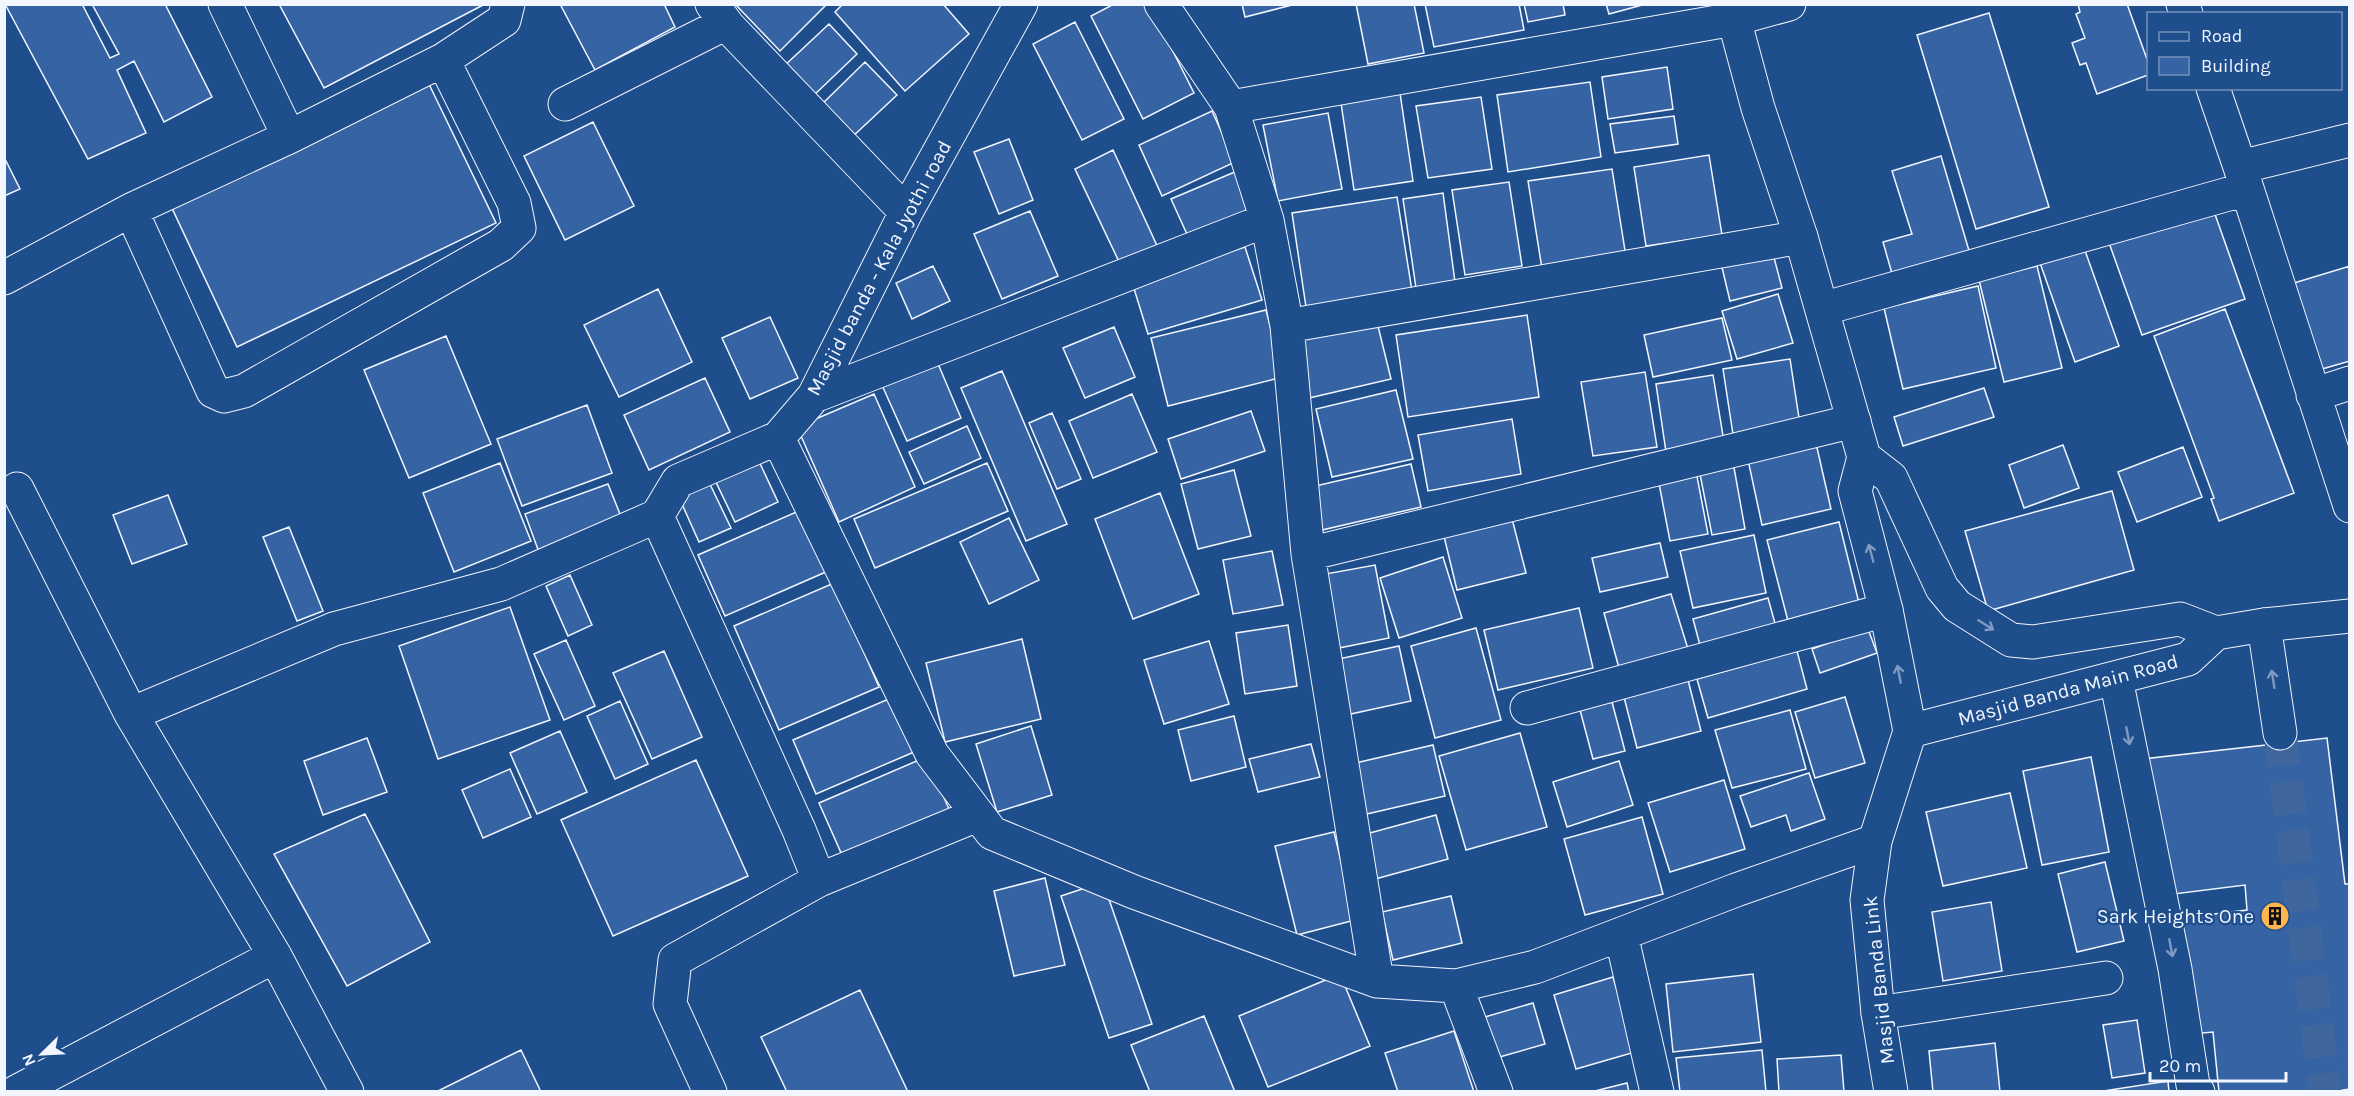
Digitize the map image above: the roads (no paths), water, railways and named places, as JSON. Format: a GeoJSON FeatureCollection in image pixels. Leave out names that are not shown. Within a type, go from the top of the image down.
{"type":"FeatureCollection","features":[{"type":"Feature","properties":{"kind":"street"},"geometry":{"type":"LineString","coordinates":[[225,4],[289,137]]}},
{"type":"Feature","properties":{"kind":"street"},"geometry":{"type":"LineString","coordinates":[[4,278],[131,210],[289,137],[443,60],[504,21],[508,4]]}},
{"type":"Feature","properties":{"kind":"street","name":"Masjid banda - Kala Jyothi road"},"geometry":{"type":"LineString","coordinates":[[657,516],[678,481],[778,438],[814,396],[906,212],[1022,4]]}},
{"type":"Feature","properties":{"kind":"street"},"geometry":{"type":"LineString","coordinates":[[1161,4],[1231,107],[1267,219],[1287,326],[1308,554],[1377,981]]}},
{"type":"Feature","properties":{"kind":"street"},"geometry":{"type":"LineString","coordinates":[[1231,107],[1732,12],[1789,4]]}},
{"type":"Feature","properties":{"kind":"street"},"geometry":{"type":"LineString","coordinates":[[1732,12],[1758,108],[1801,237],[1864,457],[1855,491],[1886,610],[1910,731]]}},
{"type":"Feature","properties":{"kind":"street"},"geometry":{"type":"LineString","coordinates":[[565,104],[719,14],[906,212]]}},
{"type":"Feature","properties":{"kind":"street"},"geometry":{"type":"LineString","coordinates":[[131,210],[213,391],[224,396],[244,391],[501,245],[519,228],[514,203],[443,60]]}},
{"type":"Feature","properties":{"kind":"street"},"geometry":{"type":"LineString","coordinates":[[2214,90],[2349,506]]}},
{"type":"Feature","properties":{"kind":"street"},"geometry":{"type":"LineString","coordinates":[[1822,309],[2243,178],[2349,140]]}},
{"type":"Feature","properties":{"kind":"street"},"geometry":{"type":"LineString","coordinates":[[814,396],[1267,219]]}},
{"type":"Feature","properties":{"kind":"street"},"geometry":{"type":"LineString","coordinates":[[1287,326],[1801,237]]}},
{"type":"Feature","properties":{"kind":"street"},"geometry":{"type":"LineString","coordinates":[[2313,395],[2349,383]]}},
{"type":"Feature","properties":{"kind":"street"},"geometry":{"type":"LineString","coordinates":[[1308,554],[1854,421]]}},
{"type":"Feature","properties":{"kind":"street"},"geometry":{"type":"LineString","coordinates":[[778,438],[932,754],[977,814],[992,833],[1134,892],[1377,981],[1456,986],[1535,966],[1736,890],[1875,841]]}},
{"type":"Feature","properties":{"kind":"street","name":"Masjid Banda Main Road"},"geometry":{"type":"LineString","coordinates":[[1864,457],[1891,478],[1942,588],[1957,606],[2001,635],[2011,640],[2033,642],[2180,619],[2216,633],[2188,659],[1910,731]]}},
{"type":"Feature","properties":{"kind":"street"},"geometry":{"type":"LineString","coordinates":[[17,489],[131,714],[274,956],[347,1092]]}},
{"type":"Feature","properties":{"kind":"street"},"geometry":{"type":"LineString","coordinates":[[131,714],[334,629],[501,584],[657,516],[799,830],[819,880]]}},
{"type":"Feature","properties":{"kind":"street"},"geometry":{"type":"LineString","coordinates":[[1527,708],[1886,610]]}},
{"type":"Feature","properties":{"kind":"street"},"geometry":{"type":"LineString","coordinates":[[2216,633],[2264,625],[2349,616]]}},
{"type":"Feature","properties":{"kind":"street"},"geometry":{"type":"LineString","coordinates":[[2155,623],[2162,667]]}},
{"type":"Feature","properties":{"kind":"street"},"geometry":{"type":"LineString","coordinates":[[2264,625],[2280,733]]}},
{"type":"Feature","properties":{"kind":"street"},"geometry":{"type":"LineString","coordinates":[[2116,679],[2175,969],[2193,1085],[2198,1092]]}},
{"type":"Feature","properties":{"kind":"street","name":"Masjid Banda Link"},"geometry":{"type":"LineString","coordinates":[[1892,1092],[1878,1013],[1867,900],[1875,841],[1910,731]]}},
{"type":"Feature","properties":{"kind":"street"},"geometry":{"type":"LineString","coordinates":[[710,1092],[670,1004],[675,960],[819,880],[977,814]]}},
{"type":"Feature","properties":{"kind":"street"},"geometry":{"type":"LineString","coordinates":[[1621,934],[1657,1092]]}},
{"type":"Feature","properties":{"kind":"street"},"geometry":{"type":"LineString","coordinates":[[16,1092],[274,956]]}},
{"type":"Feature","properties":{"kind":"street"},"geometry":{"type":"LineString","coordinates":[[1878,1013],[2106,978]]}},
{"type":"Feature","properties":{"kind":"street"},"geometry":{"type":"LineString","coordinates":[[1456,986],[1496,1092]]}},
{"type":"Feature","properties":{"kind":"tunnel"},"geometry":{"type":"LineString","coordinates":[[2280,733],[2325,1092]]}},
{"type":"Feature","properties":{"kind":"place","name":"Sark Heights One"},"geometry":{"type":"Point","coordinates":[2275,916]}}]}
